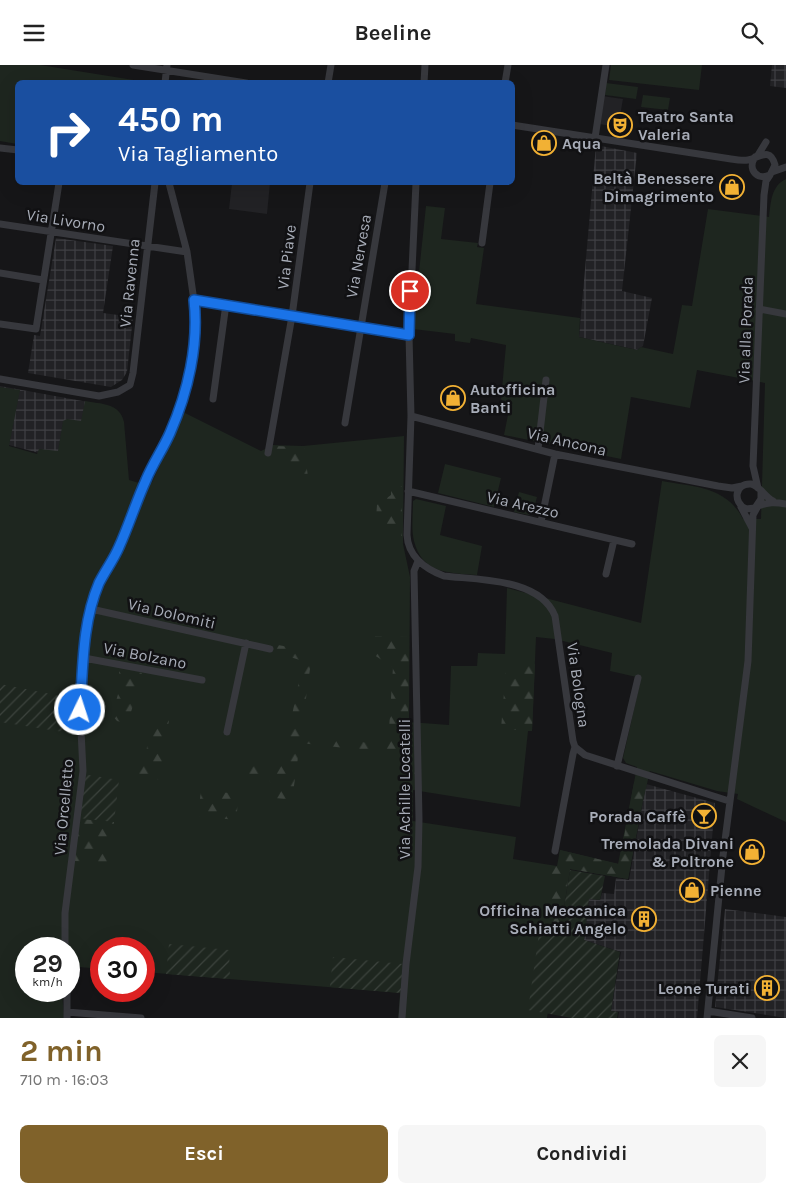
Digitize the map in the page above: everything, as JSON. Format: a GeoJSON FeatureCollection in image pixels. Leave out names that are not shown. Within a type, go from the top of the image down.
{"type":"FeatureCollection","features":[{"type":"Feature","properties":{"kind":"street"},"geometry":{"type":"LineString","coordinates":[[133,65],[167,68],[230,80]]}},
{"type":"Feature","properties":{"kind":"street"},"geometry":{"type":"LineString","coordinates":[[328,80],[331,65]]}},
{"type":"Feature","properties":{"kind":"street"},"geometry":{"type":"LineString","coordinates":[[424,80],[425,65]]}},
{"type":"Feature","properties":{"kind":"street"},"geometry":{"type":"LineString","coordinates":[[506,80],[508,65]]}},
{"type":"Feature","properties":{"kind":"street"},"geometry":{"type":"LineString","coordinates":[[595,138],[606,65]]}},
{"type":"Feature","properties":{"kind":"street"},"geometry":{"type":"LineString","coordinates":[[515,125],[731,159],[744,160],[757,156],[771,159],[786,167]]}},
{"type":"Feature","properties":{"kind":"street"},"geometry":{"type":"LineString","coordinates":[[754,173],[752,164],[766,142],[771,159],[771,174]]}},
{"type":"Feature","properties":{"kind":"street"},"geometry":{"type":"LineString","coordinates":[[0,148],[15,150]]}},
{"type":"Feature","properties":{"kind":"street"},"geometry":{"type":"LineString","coordinates":[[731,159],[744,164],[762,177],[786,167]]}},
{"type":"Feature","properties":{"kind":"street","name":"Via alla Porada"},"geometry":{"type":"LineString","coordinates":[[754,173],[764,195]]}},
{"type":"Feature","properties":{"kind":"street","name":"Via alla Porada"},"geometry":{"type":"LineString","coordinates":[[760,490],[756,483],[753,466],[764,195],[766,181],[771,174]]}},
{"type":"Feature","properties":{"kind":"street"},"geometry":{"type":"LineString","coordinates":[[0,324],[36,329],[59,185]]}},
{"type":"Feature","properties":{"kind":"street","name":"Via Ravenna"},"geometry":{"type":"LineString","coordinates":[[0,379],[99,396],[118,392],[130,385],[133,373],[155,185]]}},
{"type":"Feature","properties":{"kind":"street","name":"Via Orcelletto"},"geometry":{"type":"LineString","coordinates":[[65,937],[65,913],[82,771],[80,710],[84,658],[91,609],[99,583],[119,549],[145,481],[175,422],[194,347],[196,331],[188,252],[169,185]]}},
{"type":"Feature","properties":{"kind":"street","name":"Via Piave"},"geometry":{"type":"LineString","coordinates":[[268,453],[292,317],[310,185]]}},
{"type":"Feature","properties":{"kind":"street","name":"Via Nervesa"},"geometry":{"type":"LineString","coordinates":[[345,423],[385,185]]}},
{"type":"Feature","properties":{"kind":"street"},"geometry":{"type":"LineString","coordinates":[[416,185],[409,335],[411,416],[407,544],[418,561]]}},
{"type":"Feature","properties":{"kind":"street"},"geometry":{"type":"LineString","coordinates":[[482,243],[490,185]]}},
{"type":"Feature","properties":{"kind":"street","name":"Via Livorno"},"geometry":{"type":"LineString","coordinates":[[0,223],[188,252]]}},
{"type":"Feature","properties":{"kind":"street"},"geometry":{"type":"LineString","coordinates":[[0,273],[43,280]]}},
{"type":"Feature","properties":{"kind":"street"},"geometry":{"type":"LineString","coordinates":[[194,300],[409,335]]}},
{"type":"Feature","properties":{"kind":"street"},"geometry":{"type":"LineString","coordinates":[[213,399],[226,304]]}},
{"type":"Feature","properties":{"kind":"street"},"geometry":{"type":"LineString","coordinates":[[760,309],[786,314]]}},
{"type":"Feature","properties":{"kind":"street"},"geometry":{"type":"LineString","coordinates":[[538,449],[546,380]]}},
{"type":"Feature","properties":{"kind":"street","name":"Via Ancona"},"geometry":{"type":"LineString","coordinates":[[411,416],[555,454],[718,486],[732,488],[744,486]]}},
{"type":"Feature","properties":{"kind":"street"},"geometry":{"type":"LineString","coordinates":[[541,522],[555,454]]}},
{"type":"Feature","properties":{"kind":"street","name":"Via alla Porada"},"geometry":{"type":"LineString","coordinates":[[744,486],[753,466]]}},
{"type":"Feature","properties":{"kind":"street"},"geometry":{"type":"LineString","coordinates":[[752,529],[739,503],[738,492],[744,486],[752,485],[767,498],[786,504]]}},
{"type":"Feature","properties":{"kind":"street","name":"Via Ancona"},"geometry":{"type":"LineString","coordinates":[[718,486],[739,503]]}},
{"type":"Feature","properties":{"kind":"street"},"geometry":{"type":"LineString","coordinates":[[752,1018],[708,1014],[730,800],[748,661],[752,529],[753,515],[762,499],[760,490]]}},
{"type":"Feature","properties":{"kind":"street","name":"Via Arezzo"},"geometry":{"type":"LineString","coordinates":[[408,491],[632,545]]}},
{"type":"Feature","properties":{"kind":"street"},"geometry":{"type":"LineString","coordinates":[[739,503],[749,509],[775,502]]}},
{"type":"Feature","properties":{"kind":"street"},"geometry":{"type":"LineString","coordinates":[[606,573],[614,540]]}},
{"type":"Feature","properties":{"kind":"street","name":"Via Bologna"},"geometry":{"type":"LineString","coordinates":[[418,561],[434,573],[505,583],[520,587],[549,604],[555,616],[575,747],[586,755],[730,800]]}},
{"type":"Feature","properties":{"kind":"street","name":"Via Achille Locatelli"},"geometry":{"type":"LineString","coordinates":[[402,1018],[406,964],[418,867],[419,819],[414,571],[418,561]]}},
{"type":"Feature","properties":{"kind":"street","name":"Via Dolomiti"},"geometry":{"type":"LineString","coordinates":[[91,609],[270,649]]}},
{"type":"Feature","properties":{"kind":"street"},"geometry":{"type":"LineString","coordinates":[[228,732],[246,643]]}},
{"type":"Feature","properties":{"kind":"street","name":"Via Bolzano"},"geometry":{"type":"LineString","coordinates":[[84,658],[202,680]]}},
{"type":"Feature","properties":{"kind":"street"},"geometry":{"type":"LineString","coordinates":[[617,765],[638,678]]}},
{"type":"Feature","properties":{"kind":"street"},"geometry":{"type":"LineString","coordinates":[[555,851],[572,754],[575,747]]}},
{"type":"Feature","properties":{"kind":"street"},"geometry":{"type":"LineString","coordinates":[[66,1002],[67,1015],[141,1018]]}},
{"type":"Feature","properties":{"kind":"shaded area"},"geometry":{"type":"Polygon","coordinates":[[[772,65],[786,65],[786,88],[770,86],[772,65]]]}},
{"type":"Feature","properties":{"kind":"shaded area"},"geometry":{"type":"Polygon","coordinates":[[[602,96],[623,99],[618,127],[599,124],[602,96]]]}},
{"type":"Feature","properties":{"kind":"shaded area"},"geometry":{"type":"Polygon","coordinates":[[[596,145],[637,153],[622,291],[652,298],[643,346],[637,350],[579,337],[596,145]]]}},
{"type":"Feature","properties":{"kind":"shaded area"},"geometry":{"type":"Polygon","coordinates":[[[232,185],[270,185],[267,214],[229,209],[232,185]]]}},
{"type":"Feature","properties":{"kind":"shaded area"},"geometry":{"type":"Polygon","coordinates":[[[56,238],[113,246],[103,313],[133,317],[127,372],[122,380],[111,387],[28,373],[34,335],[40,336],[56,238]]]}},
{"type":"Feature","properties":{"kind":"shaded area"},"geometry":{"type":"Polygon","coordinates":[[[0,386],[88,402],[72,457],[40,449],[39,453],[9,445],[0,386]]]}},
{"type":"Feature","properties":{"kind":"shaded area"},"geometry":{"type":"Polygon","coordinates":[[[646,784],[715,803],[697,1018],[618,1018],[619,1012],[611,1011],[621,952],[584,940],[589,899],[600,900],[602,893],[614,894],[616,878],[629,880],[646,784]]]}},
{"type":"Feature","properties":{"kind":"shaded area"},"geometry":{"type":"Polygon","coordinates":[[[725,909],[786,917],[786,1018],[715,1007],[725,909]]]}},
{"type":"Feature","properties":{"kind":"green space"},"geometry":{"type":"Polygon","coordinates":[[[0,65],[40,65],[134,80],[15,80],[15,144],[0,141],[0,65]]]}},
{"type":"Feature","properties":{"kind":"green space"},"geometry":{"type":"Polygon","coordinates":[[[611,65],[702,65],[699,90],[609,80],[611,65]]]}},
{"type":"Feature","properties":{"kind":"green space"},"geometry":{"type":"Polygon","coordinates":[[[606,83],[638,87],[636,99],[605,95],[606,83]]]}},
{"type":"Feature","properties":{"kind":"green space"},"geometry":{"type":"Polygon","coordinates":[[[643,95],[670,98],[668,110],[641,107],[643,95]]]}},
{"type":"Feature","properties":{"kind":"green space"},"geometry":{"type":"Polygon","coordinates":[[[786,179],[786,822],[737,799],[738,794],[717,791],[650,771],[628,879],[570,869],[547,1018],[398,1018],[400,993],[155,973],[155,937],[90,937],[90,968],[80,967],[80,937],[15,937],[15,1002],[63,1002],[64,1018],[0,1018],[0,387],[20,390],[9,446],[37,454],[39,449],[58,451],[63,421],[67,419],[81,421],[85,401],[109,405],[114,408],[122,416],[124,422],[129,480],[146,485],[152,482],[183,412],[261,451],[273,445],[303,446],[404,436],[403,544],[410,577],[409,722],[449,725],[451,666],[477,666],[478,653],[505,654],[507,588],[641,623],[662,481],[708,490],[728,500],[743,519],[761,519],[765,383],[697,370],[690,408],[631,397],[621,459],[504,435],[509,410],[501,399],[506,345],[471,338],[470,343],[455,341],[455,334],[413,329],[426,206],[445,208],[441,239],[478,243],[477,247],[484,248],[476,304],[580,318],[579,337],[637,350],[641,347],[673,354],[682,305],[692,306],[708,209],[769,217],[770,206],[777,186],[786,179]],[[536,637],[532,731],[528,731],[520,807],[413,790],[413,821],[516,837],[513,859],[557,866],[560,850],[618,864],[637,767],[626,763],[623,758],[641,678],[610,671],[612,653],[555,639],[536,637]]]}},
{"type":"Feature","properties":{"kind":"green space"},"geometry":{"type":"Polygon","coordinates":[[[273,446],[304,447],[308,477],[269,454],[273,446]]]}},
{"type":"Feature","properties":{"kind":"green space"},"geometry":{"type":"Polygon","coordinates":[[[445,464],[501,478],[494,507],[438,493],[445,464]]]}},
{"type":"Feature","properties":{"kind":"green space"},"geometry":{"type":"Polygon","coordinates":[[[402,486],[402,536],[376,519],[377,505],[391,495],[391,487],[402,486]]]}},
{"type":"Feature","properties":{"kind":"green space"},"geometry":{"type":"Polygon","coordinates":[[[519,492],[537,497],[533,512],[529,515],[514,512],[519,492]]]}},
{"type":"Feature","properties":{"kind":"green space"},"geometry":{"type":"Polygon","coordinates":[[[416,499],[446,506],[440,535],[482,546],[477,575],[438,570],[423,560],[418,552],[413,536],[413,501],[416,499]]]}},
{"type":"Feature","properties":{"kind":"green space"},"geometry":{"type":"Polygon","coordinates":[[[375,636],[409,637],[408,723],[415,724],[416,790],[412,790],[409,755],[300,743],[292,800],[275,798],[275,786],[268,777],[239,773],[240,765],[268,767],[286,765],[288,751],[286,745],[303,661],[271,651],[272,644],[295,648],[312,654],[301,735],[388,745],[393,667],[374,655],[375,636]]]}},
{"type":"Feature","properties":{"kind":"green space"},"geometry":{"type":"Polygon","coordinates":[[[535,664],[532,731],[501,729],[506,668],[535,664]]]}},
{"type":"Feature","properties":{"kind":"green space"},"geometry":{"type":"Polygon","coordinates":[[[122,669],[142,673],[129,718],[125,723],[117,721],[112,715],[121,684],[119,672],[122,669]]]}},
{"type":"Feature","properties":{"kind":"green space"},"geometry":{"type":"Polygon","coordinates":[[[0,684],[76,699],[76,734],[0,722],[0,684]]]}},
{"type":"Feature","properties":{"kind":"green space"},"geometry":{"type":"Polygon","coordinates":[[[169,720],[163,760],[163,776],[174,781],[129,776],[129,774],[136,773],[142,769],[149,730],[169,720]]]}},
{"type":"Feature","properties":{"kind":"green space"},"geometry":{"type":"Polygon","coordinates":[[[83,774],[119,780],[114,822],[79,818],[83,774]]]}},
{"type":"Feature","properties":{"kind":"green space"},"geometry":{"type":"Polygon","coordinates":[[[634,783],[645,786],[628,879],[570,869],[559,932],[543,930],[552,866],[558,866],[560,850],[619,864],[634,783]]]}},
{"type":"Feature","properties":{"kind":"green space"},"geometry":{"type":"Polygon","coordinates":[[[201,790],[239,794],[236,820],[198,816],[201,790]]]}},
{"type":"Feature","properties":{"kind":"green space"},"geometry":{"type":"Polygon","coordinates":[[[79,819],[114,822],[110,864],[74,861],[79,819]]]}},
{"type":"Feature","properties":{"kind":"green space"},"geometry":{"type":"Polygon","coordinates":[[[570,870],[605,876],[600,900],[589,899],[584,940],[620,952],[611,1011],[618,1012],[617,1018],[572,1018],[528,1010],[539,933],[543,930],[560,933],[570,870]]]}},
{"type":"Feature","properties":{"kind":"green space"},"geometry":{"type":"Polygon","coordinates":[[[169,944],[229,950],[230,979],[166,974],[169,944]]]}},
{"type":"Feature","properties":{"kind":"green space"},"geometry":{"type":"Polygon","coordinates":[[[333,957],[403,964],[401,993],[330,987],[333,957]]]}},
{"type":"Feature","properties":{"kind":"place","name":"Teatro Santa Valeria"},"geometry":{"type":"Point","coordinates":[620,125]}},
{"type":"Feature","properties":{"kind":"place","name":"Aqua"},"geometry":{"type":"Point","coordinates":[544,143]}},
{"type":"Feature","properties":{"kind":"place","name":"Beltà Benessere Dimagrimento"},"geometry":{"type":"Point","coordinates":[732,187]}},
{"type":"Feature","properties":{"kind":"place","name":"Autofficina Banti"},"geometry":{"type":"Point","coordinates":[453,398]}},
{"type":"Feature","properties":{"kind":"place","name":"Porada Caffè"},"geometry":{"type":"Point","coordinates":[704,816]}},
{"type":"Feature","properties":{"kind":"place","name":"Tremolada Divani & Poltrone"},"geometry":{"type":"Point","coordinates":[752,852]}},
{"type":"Feature","properties":{"kind":"place","name":"Pienne"},"geometry":{"type":"Point","coordinates":[692,890]}},
{"type":"Feature","properties":{"kind":"place","name":"Officina Meccanica Schiatti Angelo"},"geometry":{"type":"Point","coordinates":[644,919]}},
{"type":"Feature","properties":{"kind":"place","name":"Leone Turati"},"geometry":{"type":"Point","coordinates":[767,988]}},
{"type":"Feature","properties":{"kind":"route"},"geometry":{"type":"LineString","coordinates":[[80,710],[86,633],[91,609],[99,583],[115,556],[145,481],[165,445],[175,422],[194,347],[196,331],[194,300],[409,335],[410,291]]}}]}
